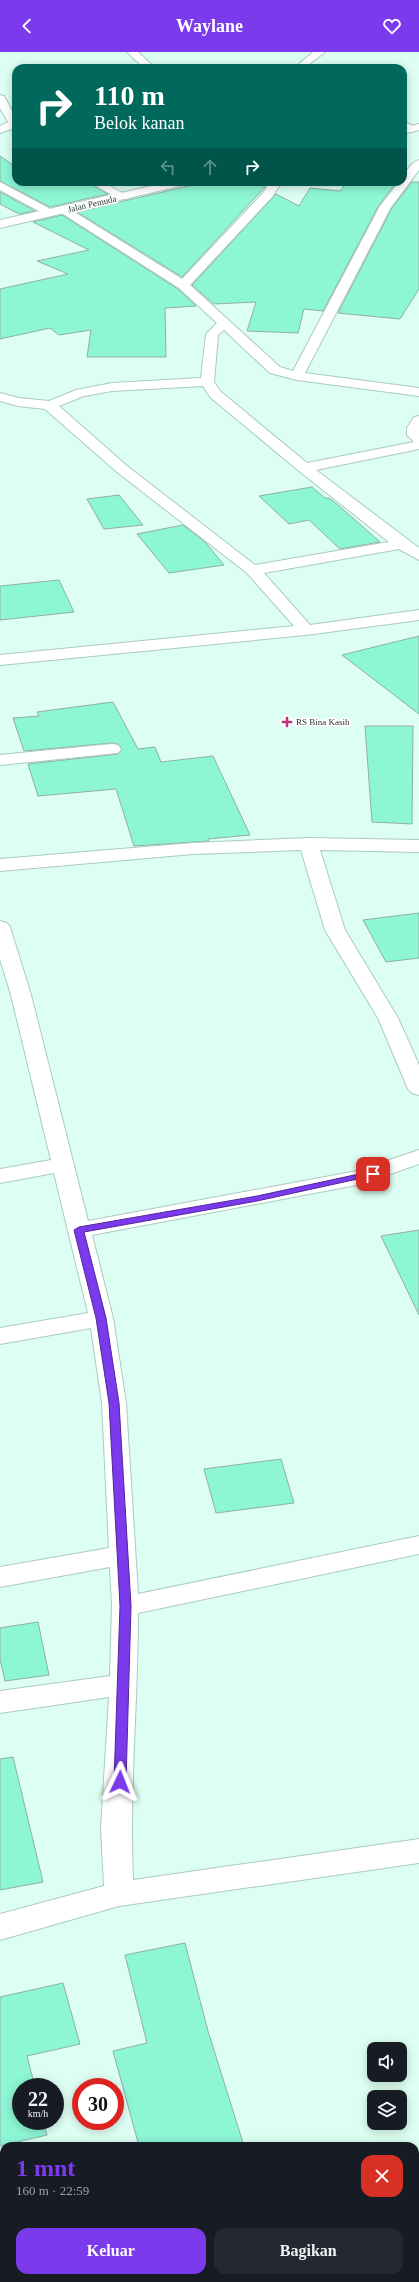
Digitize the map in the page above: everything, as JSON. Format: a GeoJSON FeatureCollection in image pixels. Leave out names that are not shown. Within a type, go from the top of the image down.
{"type":"FeatureCollection","features":[{"type":"Feature","properties":{"kind":"street"},"geometry":{"type":"LineString","coordinates":[[132,52],[146,64]]}},
{"type":"Feature","properties":{"kind":"street"},"geometry":{"type":"LineString","coordinates":[[304,64],[320,52]]}},
{"type":"Feature","properties":{"kind":"street"},"geometry":{"type":"LineString","coordinates":[[2,101],[12,102]]}},
{"type":"Feature","properties":{"kind":"street"},"geometry":{"type":"LineString","coordinates":[[0,131],[10,126],[12,122],[2,101]]}},
{"type":"Feature","properties":{"kind":"street"},"geometry":{"type":"LineString","coordinates":[[0,131],[11,138]]}},
{"type":"Feature","properties":{"kind":"street"},"geometry":{"type":"LineString","coordinates":[[407,179],[419,163]]}},
{"type":"Feature","properties":{"kind":"street"},"geometry":{"type":"LineString","coordinates":[[0,185],[50,214]]}},
{"type":"Feature","properties":{"kind":"street"},"geometry":{"type":"LineString","coordinates":[[102,186],[123,197]]}},
{"type":"Feature","properties":{"kind":"street","name":"Jalan Pemuda"},"geometry":{"type":"LineString","coordinates":[[0,224],[50,214],[168,186]]}},
{"type":"Feature","properties":{"kind":"street"},"geometry":{"type":"LineString","coordinates":[[183,285],[268,195],[274,186]]}},
{"type":"Feature","properties":{"kind":"street"},"geometry":{"type":"LineString","coordinates":[[297,376],[386,206],[401,186]]}},
{"type":"Feature","properties":{"kind":"street"},"geometry":{"type":"LineString","coordinates":[[64,210],[183,285],[275,370],[297,376],[419,392]]}},
{"type":"Feature","properties":{"kind":"street"},"geometry":{"type":"LineString","coordinates":[[224,324],[212,334],[207,382],[215,394],[304,468],[402,544],[419,555]]}},
{"type":"Feature","properties":{"kind":"street"},"geometry":{"type":"LineString","coordinates":[[0,397],[18,402],[49,405],[63,402],[81,393],[111,388],[207,382]]}},
{"type":"Feature","properties":{"kind":"street"},"geometry":{"type":"LineString","coordinates":[[49,405],[122,468],[252,570],[264,581],[306,630]]}},
{"type":"Feature","properties":{"kind":"street"},"geometry":{"type":"LineString","coordinates":[[419,420],[414,428],[414,435],[419,439]]}},
{"type":"Feature","properties":{"kind":"street"},"geometry":{"type":"LineString","coordinates":[[304,468],[419,445]]}},
{"type":"Feature","properties":{"kind":"street"},"geometry":{"type":"LineString","coordinates":[[252,570],[402,544]]}},
{"type":"Feature","properties":{"kind":"street"},"geometry":{"type":"LineString","coordinates":[[0,660],[306,630],[419,615]]}},
{"type":"Feature","properties":{"kind":"street"},"geometry":{"type":"LineString","coordinates":[[0,760],[112,749]]}},
{"type":"Feature","properties":{"kind":"street"},"geometry":{"type":"LineString","coordinates":[[309,844],[335,930],[388,1018],[419,1089]]}},
{"type":"Feature","properties":{"kind":"street"},"geometry":{"type":"LineString","coordinates":[[0,865],[129,853],[309,844],[419,846]]}},
{"type":"Feature","properties":{"kind":"street"},"geometry":{"type":"LineString","coordinates":[[0,927],[21,995],[101,1318],[114,1403],[125,1606],[124,1685],[116,1828],[118,1894]]}},
{"type":"Feature","properties":{"kind":"street"},"geometry":{"type":"LineString","coordinates":[[79,1230],[257,1198],[362,1177],[419,1157]]}},
{"type":"Feature","properties":{"kind":"street"},"geometry":{"type":"LineString","coordinates":[[0,1176],[63,1165]]}},
{"type":"Feature","properties":{"kind":"street"},"geometry":{"type":"LineString","coordinates":[[0,1336],[101,1318]]}},
{"type":"Feature","properties":{"kind":"street"},"geometry":{"type":"LineString","coordinates":[[125,1606],[418,1548]]}},
{"type":"Feature","properties":{"kind":"street"},"geometry":{"type":"LineString","coordinates":[[0,1577],[122,1555]]}},
{"type":"Feature","properties":{"kind":"street"},"geometry":{"type":"LineString","coordinates":[[0,1702],[124,1685]]}},
{"type":"Feature","properties":{"kind":"street"},"geometry":{"type":"LineString","coordinates":[[0,1927],[118,1894],[419,1851]]}},
{"type":"Feature","properties":{"kind":"building"},"geometry":{"type":"Polygon","coordinates":[[[0,156],[12,164],[12,186],[94,186],[108,194],[50,207],[0,181],[0,156]]]}},
{"type":"Feature","properties":{"kind":"building"},"geometry":{"type":"Polygon","coordinates":[[[412,182],[419,182],[419,289],[400,319],[338,313],[392,208],[412,182]]]}},
{"type":"Feature","properties":{"kind":"building"},"geometry":{"type":"Polygon","coordinates":[[[189,186],[265,187],[182,277],[77,212],[189,186]]]}},
{"type":"Feature","properties":{"kind":"building"},"geometry":{"type":"Polygon","coordinates":[[[344,186],[394,186],[379,205],[323,311],[304,309],[298,333],[247,331],[256,302],[214,304],[192,285],[276,194],[299,206],[310,188],[340,191],[344,186]]]}},
{"type":"Feature","properties":{"kind":"building"},"geometry":{"type":"Polygon","coordinates":[[[0,192],[35,211],[19,214],[0,204],[0,192]]]}},
{"type":"Feature","properties":{"kind":"building"},"geometry":{"type":"Polygon","coordinates":[[[62,215],[178,289],[196,306],[165,308],[166,357],[87,357],[91,330],[59,335],[50,328],[0,339],[0,289],[68,274],[37,261],[89,250],[33,222],[62,215]]]}},
{"type":"Feature","properties":{"kind":"building"},"geometry":{"type":"Polygon","coordinates":[[[312,487],[325,498],[329,498],[337,504],[380,542],[340,549],[309,520],[289,524],[259,496],[312,487]]]}},
{"type":"Feature","properties":{"kind":"building"},"geometry":{"type":"Polygon","coordinates":[[[119,495],[143,525],[104,529],[87,499],[119,495]]]}},
{"type":"Feature","properties":{"kind":"building"},"geometry":{"type":"Polygon","coordinates":[[[183,525],[205,542],[224,565],[169,573],[137,534],[183,525]]]}},
{"type":"Feature","properties":{"kind":"building"},"geometry":{"type":"Polygon","coordinates":[[[59,580],[74,612],[0,620],[0,586],[59,580]]]}},
{"type":"Feature","properties":{"kind":"building"},"geometry":{"type":"Polygon","coordinates":[[[419,636],[419,714],[342,655],[419,636]]]}},
{"type":"Feature","properties":{"kind":"building"},"geometry":{"type":"Polygon","coordinates":[[[113,702],[138,749],[155,747],[161,762],[213,756],[250,835],[208,839],[209,841],[134,846],[116,789],[38,796],[28,764],[118,754],[122,749],[118,744],[112,743],[24,751],[13,718],[39,716],[37,712],[113,702]]]}},
{"type":"Feature","properties":{"kind":"building"},"geometry":{"type":"Polygon","coordinates":[[[365,726],[413,726],[412,824],[372,822],[365,726]]]}},
{"type":"Feature","properties":{"kind":"building"},"geometry":{"type":"Polygon","coordinates":[[[419,913],[419,958],[386,962],[363,920],[419,913]]]}},
{"type":"Feature","properties":{"kind":"building"},"geometry":{"type":"Polygon","coordinates":[[[419,1230],[419,1315],[381,1236],[419,1230]]]}},
{"type":"Feature","properties":{"kind":"building"},"geometry":{"type":"Polygon","coordinates":[[[281,1459],[294,1503],[216,1513],[204,1469],[281,1459]]]}},
{"type":"Feature","properties":{"kind":"building"},"geometry":{"type":"Polygon","coordinates":[[[38,1622],[49,1675],[5,1681],[0,1659],[0,1628],[38,1622]]]}},
{"type":"Feature","properties":{"kind":"building"},"geometry":{"type":"Polygon","coordinates":[[[13,1757],[43,1882],[0,1890],[0,1759],[13,1757]]]}},
{"type":"Feature","properties":{"kind":"building"},"geometry":{"type":"Polygon","coordinates":[[[185,1943],[208,2031],[243,2142],[138,2142],[124,2091],[124,2078],[120,2078],[113,2051],[147,2043],[125,1955],[185,1943]]]}},
{"type":"Feature","properties":{"kind":"building"},"geometry":{"type":"Polygon","coordinates":[[[63,1983],[80,2044],[27,2056],[33,2078],[12,2078],[12,2130],[46,2130],[47,2135],[17,2142],[0,2142],[0,1997],[63,1983]]]}},
{"type":"Feature","properties":{"kind":"place","name":"RS Bina Kasih"},"geometry":{"type":"Point","coordinates":[287,722]}},
{"type":"Feature","properties":{"kind":"route"},"geometry":{"type":"LineString","coordinates":[[120,1782],[124,1685],[125,1606],[114,1403],[101,1318],[79,1230],[257,1198],[373,1174]]}}]}
